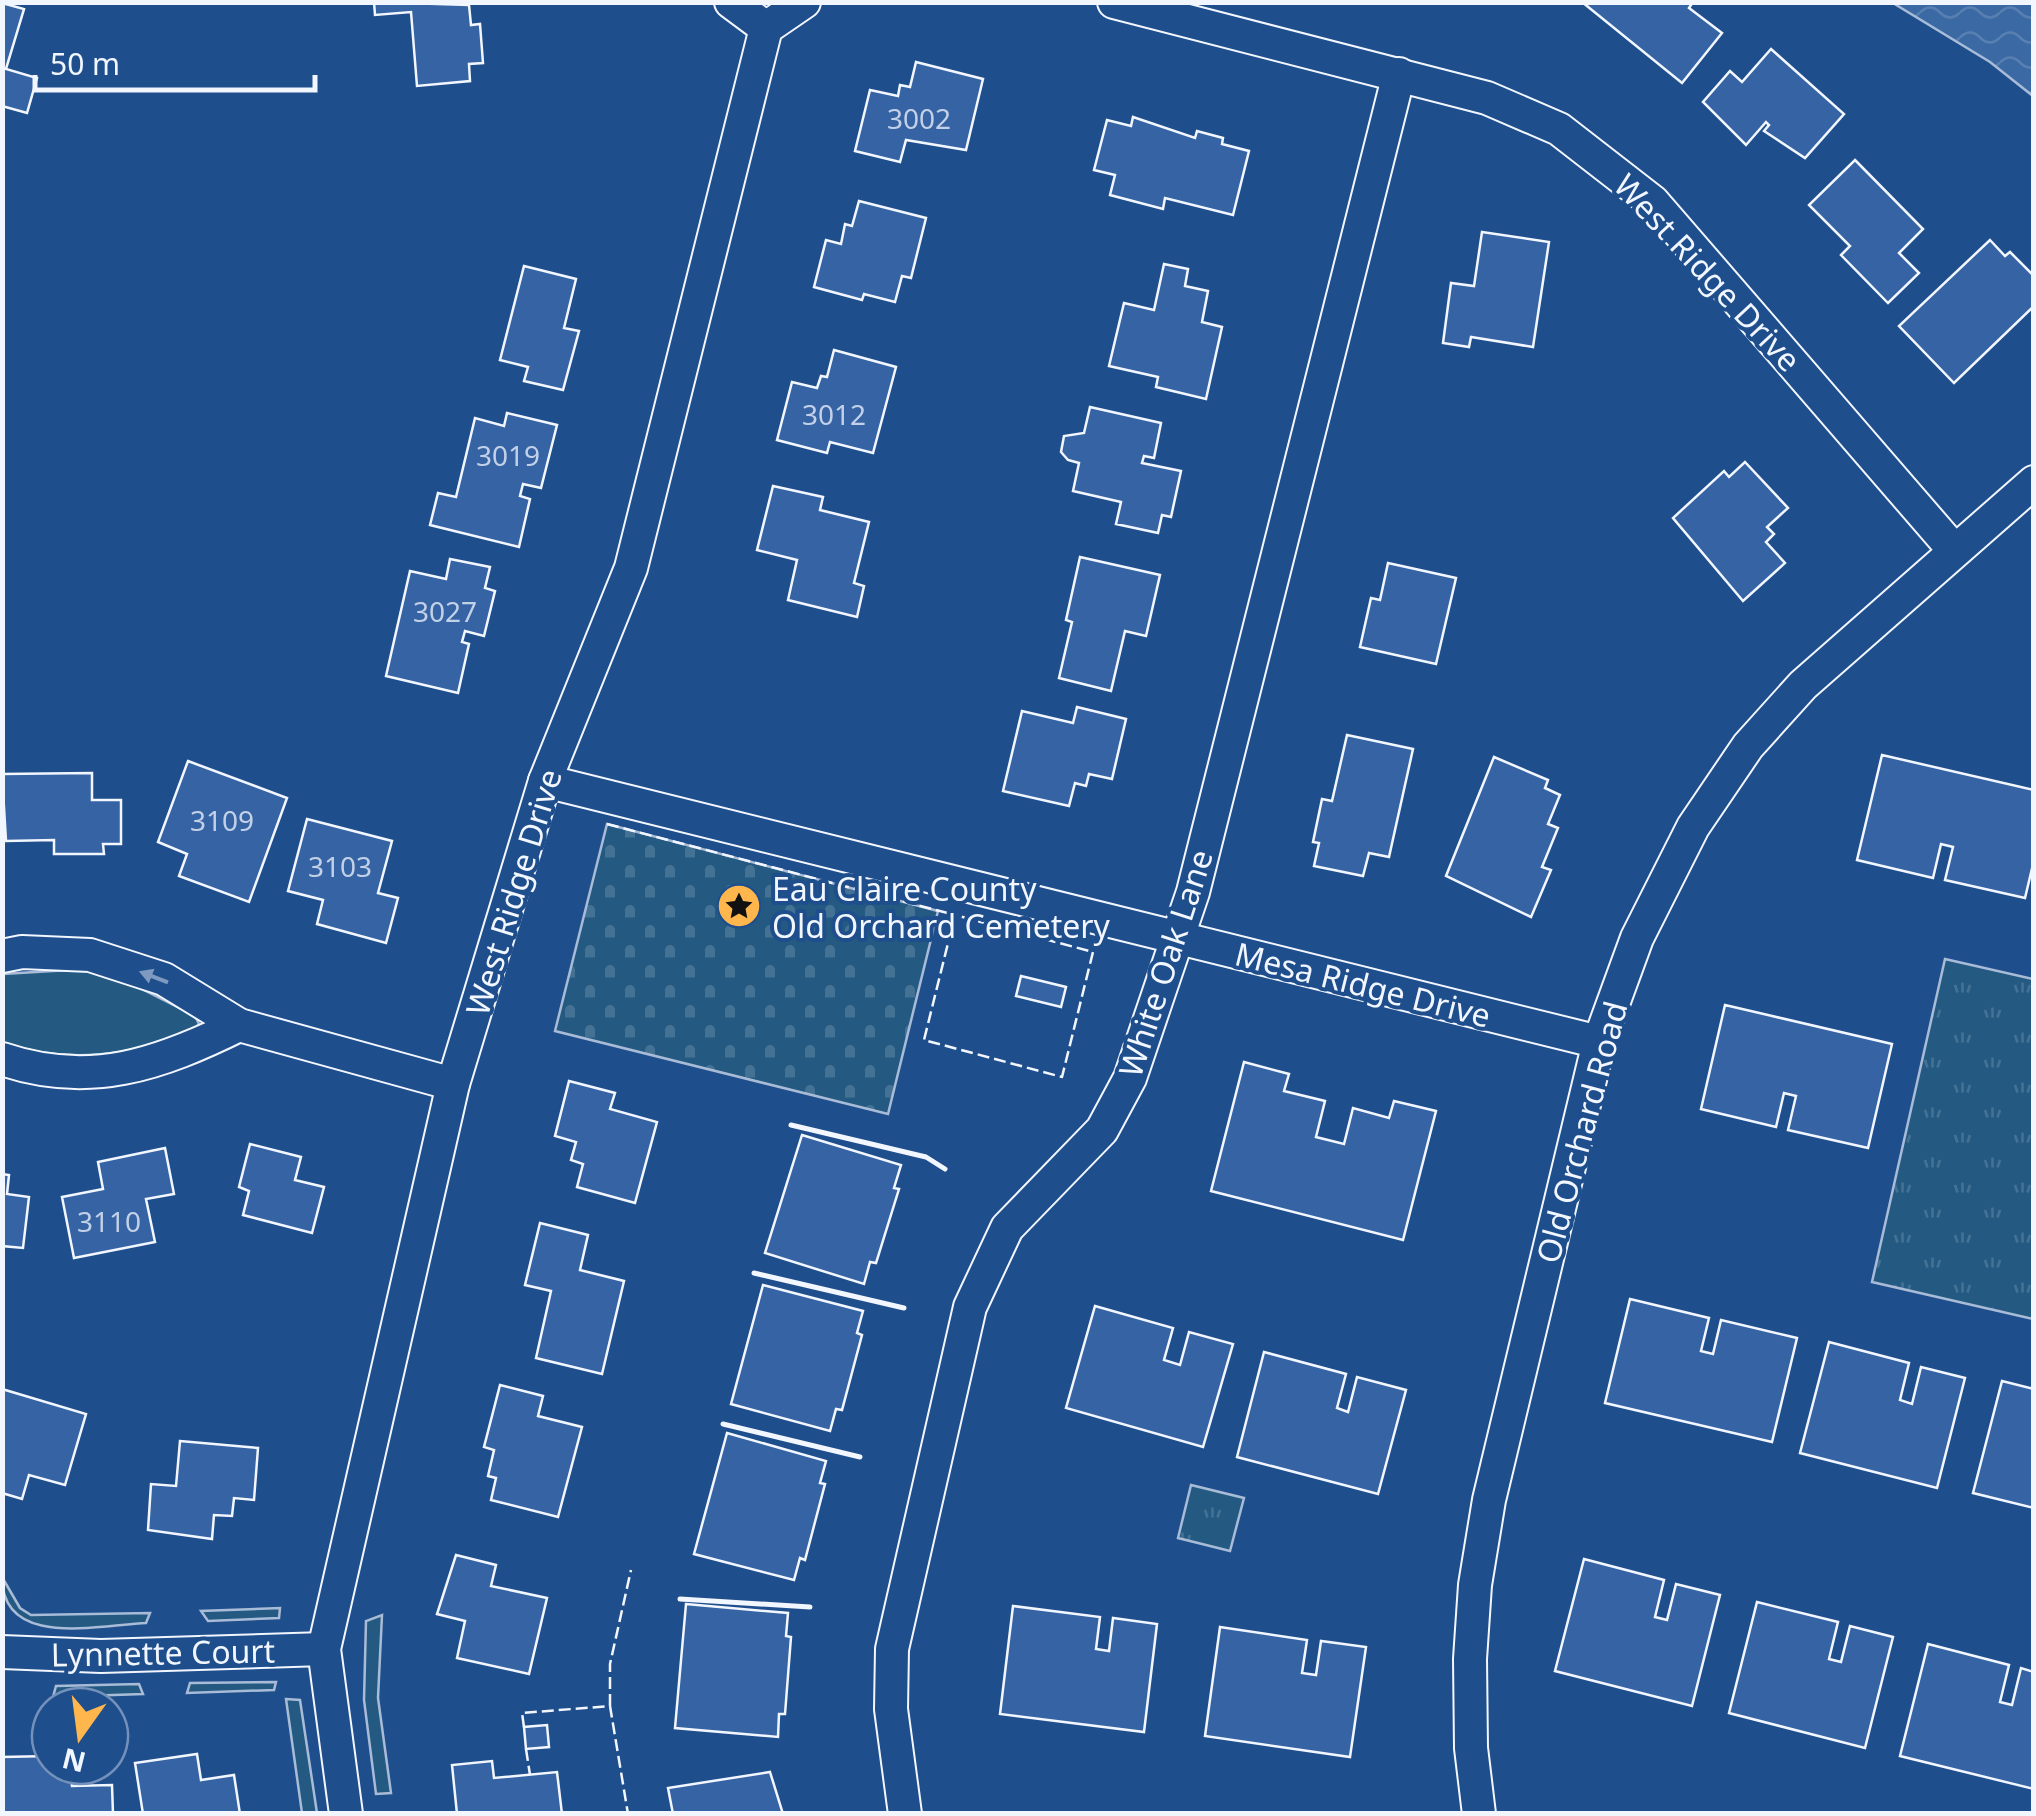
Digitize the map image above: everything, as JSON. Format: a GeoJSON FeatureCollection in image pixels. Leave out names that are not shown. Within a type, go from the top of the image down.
{"type":"FeatureCollection","features":[{"type":"Feature","properties":{"kind":"street"},"geometry":{"type":"LineString","coordinates":[[731,2],[766,28],[804,2]]}},
{"type":"Feature","properties":{"kind":"street","name":"West Ridge Drive"},"geometry":{"type":"LineString","coordinates":[[1114,2],[1487,98],[1559,129],[1653,202],[1954,550]]}},
{"type":"Feature","properties":{"kind":"street","name":"West Ridge Drive"},"geometry":{"type":"LineString","coordinates":[[346,1814],[324,1649],[453,1084],[545,781],[630,568],[766,28]]}},
{"type":"Feature","properties":{"kind":"street","name":"White Oak Lane"},"geometry":{"type":"LineString","coordinates":[[904,1814],[891,1709],[892,1649],[970,1307],[1007,1228],[1102,1130],[1130,1078],[1198,873],[1400,74]]}},
{"type":"Feature","properties":{"kind":"street","name":"Old Orchard Road"},"geometry":{"type":"LineString","coordinates":[[1479,1814],[1471,1748],[1475,1585],[1489,1500],[1599,1042],[1637,938],[1693,826],[1748,746],[1803,685],[2034,482]]}},
{"type":"Feature","properties":{"kind":"street","name":"Mesa Ridge Drive"},"geometry":{"type":"LineString","coordinates":[[545,781],[1599,1042]]}},
{"type":"Feature","properties":{"kind":"street"},"geometry":{"type":"LineString","coordinates":[[2,956],[22,952],[90,955],[164,979],[238,1025],[453,1084]]}},
{"type":"Feature","properties":{"kind":"street"},"geometry":{"type":"LineString","coordinates":[[2,1059],[25,1067],[96,1074],[174,1057],[238,1025]]}},
{"type":"Feature","properties":{"kind":"street","name":"Lynnette Court"},"geometry":{"type":"LineString","coordinates":[[2,1652],[101,1656],[324,1649]]}},
{"type":"Feature","properties":{"kind":"green space"},"geometry":{"type":"Polygon","coordinates":[[[607,824],[938,911],[888,1114],[555,1031],[607,824]]]}},
{"type":"Feature","properties":{"kind":"green space"},"geometry":{"type":"Polygon","coordinates":[[[1945,959],[2033,979],[2033,1319],[1872,1282],[1945,959]]]}},
{"type":"Feature","properties":{"kind":"green space"},"geometry":{"type":"Polygon","coordinates":[[[86,969],[118,977],[195,1016],[199,1024],[192,1033],[121,1052],[52,1054],[3,1043],[3,974],[86,969]]]}},
{"type":"Feature","properties":{"kind":"green space"},"geometry":{"type":"Polygon","coordinates":[[[1191,1485],[1244,1498],[1230,1551],[1178,1538],[1191,1485]]]}},
{"type":"Feature","properties":{"kind":"green space"},"geometry":{"type":"Polygon","coordinates":[[[2,1577],[20,1608],[31,1615],[150,1613],[146,1623],[79,1628],[35,1624],[18,1615],[6,1600],[2,1577]]]}},
{"type":"Feature","properties":{"kind":"green space"},"geometry":{"type":"Polygon","coordinates":[[[280,1608],[279,1618],[208,1621],[201,1611],[280,1608]]]}},
{"type":"Feature","properties":{"kind":"green space"},"geometry":{"type":"Polygon","coordinates":[[[382,1615],[378,1698],[391,1793],[376,1794],[364,1700],[366,1621],[382,1615]]]}},
{"type":"Feature","properties":{"kind":"green space"},"geometry":{"type":"Polygon","coordinates":[[[276,1682],[274,1690],[187,1693],[190,1683],[276,1682]]]}},
{"type":"Feature","properties":{"kind":"green space"},"geometry":{"type":"Polygon","coordinates":[[[139,1684],[143,1694],[130,1694],[130,1686],[56,1686],[139,1684]]]}},
{"type":"Feature","properties":{"kind":"green space"},"geometry":{"type":"Polygon","coordinates":[[[286,1699],[300,1700],[317,1813],[302,1813],[286,1699]]]}},
{"type":"Feature","properties":{"kind":"water"},"geometry":{"type":"Polygon","coordinates":[[[1893,3],[2033,3],[2033,96],[1990,62],[1893,3]]]}},
{"type":"Feature","properties":{"kind":"building"},"geometry":{"type":"Polygon","coordinates":[[[374,2],[469,5],[471,25],[480,24],[483,63],[469,64],[470,81],[417,86],[411,12],[375,15],[374,2]]]}},
{"type":"Feature","properties":{"kind":"building"},"geometry":{"type":"Polygon","coordinates":[[[1582,2],[1693,2],[1689,8],[1722,33],[1682,83],[1582,2]]]}},
{"type":"Feature","properties":{"kind":"building"},"geometry":{"type":"Polygon","coordinates":[[[2,3],[24,9],[6,69],[37,78],[27,113],[2,106],[2,3]]]}},
{"type":"Feature","properties":{"kind":"building"},"geometry":{"type":"Polygon","coordinates":[[[1771,49],[1844,114],[1805,158],[1764,131],[1769,125],[1766,122],[1746,145],[1703,102],[1730,71],[1742,82],[1771,49]]]}},
{"type":"Feature","properties":{"kind":"building"},"geometry":{"type":"Polygon","coordinates":[[[916,62],[983,79],[966,150],[906,140],[900,162],[855,151],[870,90],[898,96],[900,85],[910,87],[916,62]]]}},
{"type":"Feature","properties":{"kind":"building"},"geometry":{"type":"Polygon","coordinates":[[[1133,117],[1195,138],[1197,131],[1223,138],[1222,144],[1249,151],[1233,215],[1165,198],[1163,209],[1110,195],[1115,175],[1094,170],[1107,120],[1131,126],[1133,117]]]}},
{"type":"Feature","properties":{"kind":"building"},"geometry":{"type":"Polygon","coordinates":[[[1855,160],[1923,229],[1899,253],[1919,273],[1888,303],[1841,255],[1850,246],[1809,205],[1855,160]]]}},
{"type":"Feature","properties":{"kind":"building"},"geometry":{"type":"Polygon","coordinates":[[[859,201],[926,218],[911,278],[902,276],[895,302],[864,294],[862,300],[814,287],[826,240],[841,244],[845,224],[852,226],[859,201]]]}},
{"type":"Feature","properties":{"kind":"building"},"geometry":{"type":"Polygon","coordinates":[[[1482,232],[1549,242],[1533,347],[1471,337],[1469,347],[1443,343],[1451,283],[1474,286],[1482,232]]]}},
{"type":"Feature","properties":{"kind":"building"},"geometry":{"type":"Polygon","coordinates":[[[1990,240],[2005,256],[2010,252],[2034,276],[2034,306],[1954,383],[1899,326],[1990,240]]]}},
{"type":"Feature","properties":{"kind":"building"},"geometry":{"type":"Polygon","coordinates":[[[1164,264],[1188,269],[1185,286],[1208,291],[1202,322],[1222,327],[1206,399],[1156,387],[1158,377],[1109,366],[1124,303],[1154,310],[1164,264]]]}},
{"type":"Feature","properties":{"kind":"building"},"geometry":{"type":"Polygon","coordinates":[[[524,266],[576,279],[564,328],[579,331],[563,390],[524,381],[528,367],[500,360],[524,266]]]}},
{"type":"Feature","properties":{"kind":"building"},"geometry":{"type":"Polygon","coordinates":[[[834,350],[896,367],[873,453],[830,442],[827,453],[777,440],[792,382],[817,388],[821,376],[827,377],[834,350]]]}},
{"type":"Feature","properties":{"kind":"building"},"geometry":{"type":"Polygon","coordinates":[[[1090,407],[1161,423],[1154,458],[1144,456],[1142,463],[1181,471],[1171,517],[1162,515],[1158,533],[1116,524],[1121,502],[1073,491],[1079,463],[1068,460],[1061,452],[1064,436],[1084,433],[1090,407]]]}},
{"type":"Feature","properties":{"kind":"building"},"geometry":{"type":"Polygon","coordinates":[[[507,413],[557,425],[541,488],[523,484],[520,496],[530,499],[519,547],[430,525],[438,493],[456,497],[475,418],[504,426],[507,413]]]}},
{"type":"Feature","properties":{"kind":"building"},"geometry":{"type":"Polygon","coordinates":[[[1745,462],[1788,508],[1767,527],[1774,534],[1766,542],[1785,563],[1743,601],[1673,518],[1724,471],[1729,477],[1745,462]]]}},
{"type":"Feature","properties":{"kind":"building"},"geometry":{"type":"Polygon","coordinates":[[[773,486],[823,497],[820,510],[869,522],[854,583],[864,586],[857,617],[788,600],[797,560],[757,550],[773,486]]]}},
{"type":"Feature","properties":{"kind":"building"},"geometry":{"type":"Polygon","coordinates":[[[1080,557],[1160,575],[1146,636],[1125,631],[1111,691],[1059,678],[1072,622],[1066,620],[1080,557]]]}},
{"type":"Feature","properties":{"kind":"building"},"geometry":{"type":"Polygon","coordinates":[[[450,559],[490,567],[485,588],[495,591],[484,636],[465,631],[462,642],[469,644],[458,693],[386,676],[410,571],[446,579],[450,559]]]}},
{"type":"Feature","properties":{"kind":"building"},"geometry":{"type":"Polygon","coordinates":[[[1388,563],[1456,578],[1436,664],[1360,647],[1371,598],[1380,600],[1388,563]]]}},
{"type":"Feature","properties":{"kind":"building"},"geometry":{"type":"Polygon","coordinates":[[[1077,707],[1126,719],[1112,779],[1089,774],[1086,786],[1075,783],[1069,806],[1003,791],[1022,711],[1073,723],[1077,707]]]}},
{"type":"Feature","properties":{"kind":"building"},"geometry":{"type":"Polygon","coordinates":[[[1347,735],[1413,749],[1389,857],[1369,853],[1363,876],[1314,866],[1319,843],[1313,842],[1322,799],[1332,801],[1347,735]]]}},
{"type":"Feature","properties":{"kind":"building"},"geometry":{"type":"Polygon","coordinates":[[[1882,755],[2034,790],[2034,860],[2025,898],[1945,880],[1953,847],[1941,844],[1933,878],[1857,860],[1882,755]]]}},
{"type":"Feature","properties":{"kind":"building"},"geometry":{"type":"Polygon","coordinates":[[[1494,757],[1548,780],[1545,788],[1560,795],[1548,824],[1558,828],[1542,867],[1551,870],[1531,917],[1446,876],[1494,757]]]}},
{"type":"Feature","properties":{"kind":"building"},"geometry":{"type":"Polygon","coordinates":[[[188,761],[287,798],[249,902],[179,876],[187,854],[158,842],[188,761]]]}},
{"type":"Feature","properties":{"kind":"building"},"geometry":{"type":"Polygon","coordinates":[[[92,773],[92,800],[121,800],[121,844],[103,844],[104,854],[54,854],[54,840],[6,841],[2,774],[92,773]]]}},
{"type":"Feature","properties":{"kind":"building"},"geometry":{"type":"Polygon","coordinates":[[[307,819],[392,841],[378,893],[398,898],[386,943],[317,924],[323,900],[288,891],[307,819]]]}},
{"type":"Feature","properties":{"kind":"building"},"geometry":{"type":"Polygon","coordinates":[[[1021,976],[1066,987],[1061,1007],[1016,996],[1021,976]]]}},
{"type":"Feature","properties":{"kind":"building"},"geometry":{"type":"Polygon","coordinates":[[[1725,1005],[1892,1044],[1868,1148],[1788,1130],[1796,1096],[1784,1093],[1776,1127],[1701,1109],[1725,1005]]]}},
{"type":"Feature","properties":{"kind":"building"},"geometry":{"type":"Polygon","coordinates":[[[1244,1062],[1289,1074],[1284,1091],[1325,1101],[1316,1137],[1344,1144],[1353,1108],[1389,1118],[1394,1101],[1436,1111],[1403,1240],[1211,1191],[1244,1062]]]}},
{"type":"Feature","properties":{"kind":"building"},"geometry":{"type":"Polygon","coordinates":[[[569,1081],[615,1093],[610,1109],[657,1122],[635,1203],[577,1187],[583,1164],[571,1160],[576,1142],[555,1136],[569,1081]]]}},
{"type":"Feature","properties":{"kind":"building"},"geometry":{"type":"Polygon","coordinates":[[[802,1135],[901,1165],[894,1188],[899,1189],[876,1263],[870,1262],[864,1284],[765,1253],[802,1135]]]}},
{"type":"Feature","properties":{"kind":"building"},"geometry":{"type":"Polygon","coordinates":[[[250,1144],[301,1157],[295,1180],[324,1187],[312,1233],[243,1215],[249,1191],[239,1187],[250,1144]]]}},
{"type":"Feature","properties":{"kind":"building"},"geometry":{"type":"Polygon","coordinates":[[[165,1148],[174,1194],[146,1199],[155,1242],[74,1258],[62,1197],[103,1189],[98,1162],[165,1148]]]}},
{"type":"Feature","properties":{"kind":"building"},"geometry":{"type":"Polygon","coordinates":[[[2,1174],[9,1175],[7,1194],[29,1197],[23,1248],[2,1246],[2,1174]]]}},
{"type":"Feature","properties":{"kind":"building"},"geometry":{"type":"Polygon","coordinates":[[[540,1223],[588,1235],[580,1270],[624,1281],[602,1374],[536,1358],[551,1291],[525,1285],[540,1223]]]}},
{"type":"Feature","properties":{"kind":"building"},"geometry":{"type":"Polygon","coordinates":[[[763,1285],[863,1311],[857,1333],[862,1335],[842,1410],[836,1409],[830,1431],[731,1404],[763,1285]]]}},
{"type":"Feature","properties":{"kind":"building"},"geometry":{"type":"Polygon","coordinates":[[[1630,1299],[1709,1318],[1701,1351],[1713,1354],[1721,1320],[1797,1338],[1772,1442],[1605,1403],[1630,1299]]]}},
{"type":"Feature","properties":{"kind":"building"},"geometry":{"type":"Polygon","coordinates":[[[1095,1306],[1173,1328],[1164,1360],[1180,1365],[1189,1332],[1233,1344],[1203,1447],[1066,1408],[1095,1306]]]}},
{"type":"Feature","properties":{"kind":"building"},"geometry":{"type":"Polygon","coordinates":[[[1829,1342],[1909,1363],[1900,1400],[1912,1404],[1921,1367],[1965,1378],[1937,1488],[1800,1453],[1829,1342]]]}},
{"type":"Feature","properties":{"kind":"building"},"geometry":{"type":"Polygon","coordinates":[[[1264,1352],[1346,1374],[1337,1408],[1348,1412],[1357,1377],[1406,1390],[1378,1494],[1237,1457],[1264,1352]]]}},
{"type":"Feature","properties":{"kind":"building"},"geometry":{"type":"Polygon","coordinates":[[[2002,1381],[2034,1389],[2034,1508],[1973,1493],[2002,1381]]]}},
{"type":"Feature","properties":{"kind":"building"},"geometry":{"type":"Polygon","coordinates":[[[500,1385],[543,1396],[538,1416],[582,1427],[558,1517],[491,1500],[496,1478],[488,1476],[494,1450],[484,1447],[500,1385]]]}},
{"type":"Feature","properties":{"kind":"building"},"geometry":{"type":"Polygon","coordinates":[[[2,1389],[86,1414],[65,1485],[29,1475],[22,1499],[2,1493],[2,1389]]]}},
{"type":"Feature","properties":{"kind":"building"},"geometry":{"type":"Polygon","coordinates":[[[727,1433],[826,1461],[820,1483],[825,1484],[805,1560],[800,1558],[794,1580],[694,1554],[727,1433]]]}},
{"type":"Feature","properties":{"kind":"building"},"geometry":{"type":"Polygon","coordinates":[[[180,1441],[258,1448],[254,1500],[234,1498],[232,1516],[214,1515],[212,1539],[148,1530],[151,1484],[176,1486],[180,1441]]]}},
{"type":"Feature","properties":{"kind":"building"},"geometry":{"type":"Polygon","coordinates":[[[456,1555],[496,1565],[491,1586],[547,1598],[529,1674],[457,1658],[465,1621],[437,1614],[456,1555]]]}},
{"type":"Feature","properties":{"kind":"building"},"geometry":{"type":"Polygon","coordinates":[[[1584,1559],[1664,1580],[1655,1617],[1667,1620],[1676,1584],[1720,1595],[1692,1706],[1555,1671],[1584,1559]]]}},
{"type":"Feature","properties":{"kind":"building"},"geometry":{"type":"Polygon","coordinates":[[[1757,1602],[1838,1622],[1829,1659],[1841,1662],[1850,1626],[1893,1637],[1865,1748],[1729,1713],[1757,1602]]]}},
{"type":"Feature","properties":{"kind":"building"},"geometry":{"type":"Polygon","coordinates":[[[686,1604],[788,1613],[786,1636],[791,1637],[785,1714],[779,1714],[778,1737],[675,1728],[686,1604]]]}},
{"type":"Feature","properties":{"kind":"building"},"geometry":{"type":"Polygon","coordinates":[[[1013,1606],[1100,1617],[1096,1649],[1109,1651],[1113,1618],[1157,1624],[1144,1732],[1000,1714],[1013,1606]]]}},
{"type":"Feature","properties":{"kind":"building"},"geometry":{"type":"Polygon","coordinates":[[[1220,1627],[1307,1640],[1302,1673],[1316,1675],[1321,1641],[1366,1647],[1350,1757],[1205,1736],[1220,1627]]]}},
{"type":"Feature","properties":{"kind":"building"},"geometry":{"type":"Polygon","coordinates":[[[1928,1644],[2009,1665],[2000,1702],[2012,1705],[2021,1668],[2034,1672],[2034,1789],[1900,1756],[1928,1644]]]}},
{"type":"Feature","properties":{"kind":"building"},"geometry":{"type":"Polygon","coordinates":[[[547,1725],[549,1747],[526,1749],[524,1727],[547,1725]]]}},
{"type":"Feature","properties":{"kind":"building"},"geometry":{"type":"Polygon","coordinates":[[[197,1754],[201,1780],[234,1775],[240,1814],[143,1814],[135,1763],[197,1754]]]}},
{"type":"Feature","properties":{"kind":"building"},"geometry":{"type":"Polygon","coordinates":[[[30,1756],[30,1786],[112,1786],[113,1814],[2,1813],[2,1757],[30,1756]]]}},
{"type":"Feature","properties":{"kind":"building"},"geometry":{"type":"Polygon","coordinates":[[[492,1761],[494,1778],[557,1772],[562,1814],[457,1814],[452,1765],[492,1761]]]}},
{"type":"Feature","properties":{"kind":"building"},"geometry":{"type":"Polygon","coordinates":[[[770,1772],[783,1814],[673,1814],[668,1788],[770,1772]]]}},
{"type":"Feature","properties":{"kind":"fence"},"geometry":{"type":"LineString","coordinates":[[607,824],[955,915],[924,1040],[1062,1077],[1093,952],[955,915]]}},
{"type":"Feature","properties":{"kind":"fence"},"geometry":{"type":"LineString","coordinates":[[610,1706],[610,1664],[631,1570]]}},
{"type":"Feature","properties":{"kind":"fence"},"geometry":{"type":"LineString","coordinates":[[524,1727],[522,1713],[610,1706],[628,1814]]}},
{"type":"Feature","properties":{"kind":"fence"},"geometry":{"type":"LineString","coordinates":[[526,1749],[530,1775]]}},
{"type":"Feature","properties":{"kind":"wall"},"geometry":{"type":"LineString","coordinates":[[791,1125],[926,1157],[945,1169]]}},
{"type":"Feature","properties":{"kind":"wall"},"geometry":{"type":"LineString","coordinates":[[754,1273],[904,1308]]}},
{"type":"Feature","properties":{"kind":"wall"},"geometry":{"type":"LineString","coordinates":[[723,1424],[860,1457]]}},
{"type":"Feature","properties":{"kind":"wall"},"geometry":{"type":"LineString","coordinates":[[680,1599],[810,1607]]}},
{"type":"Feature","properties":{"kind":"place","name":"Eau Claire County Old Orchard Cemetery"},"geometry":{"type":"Point","coordinates":[739,906]}}]}
